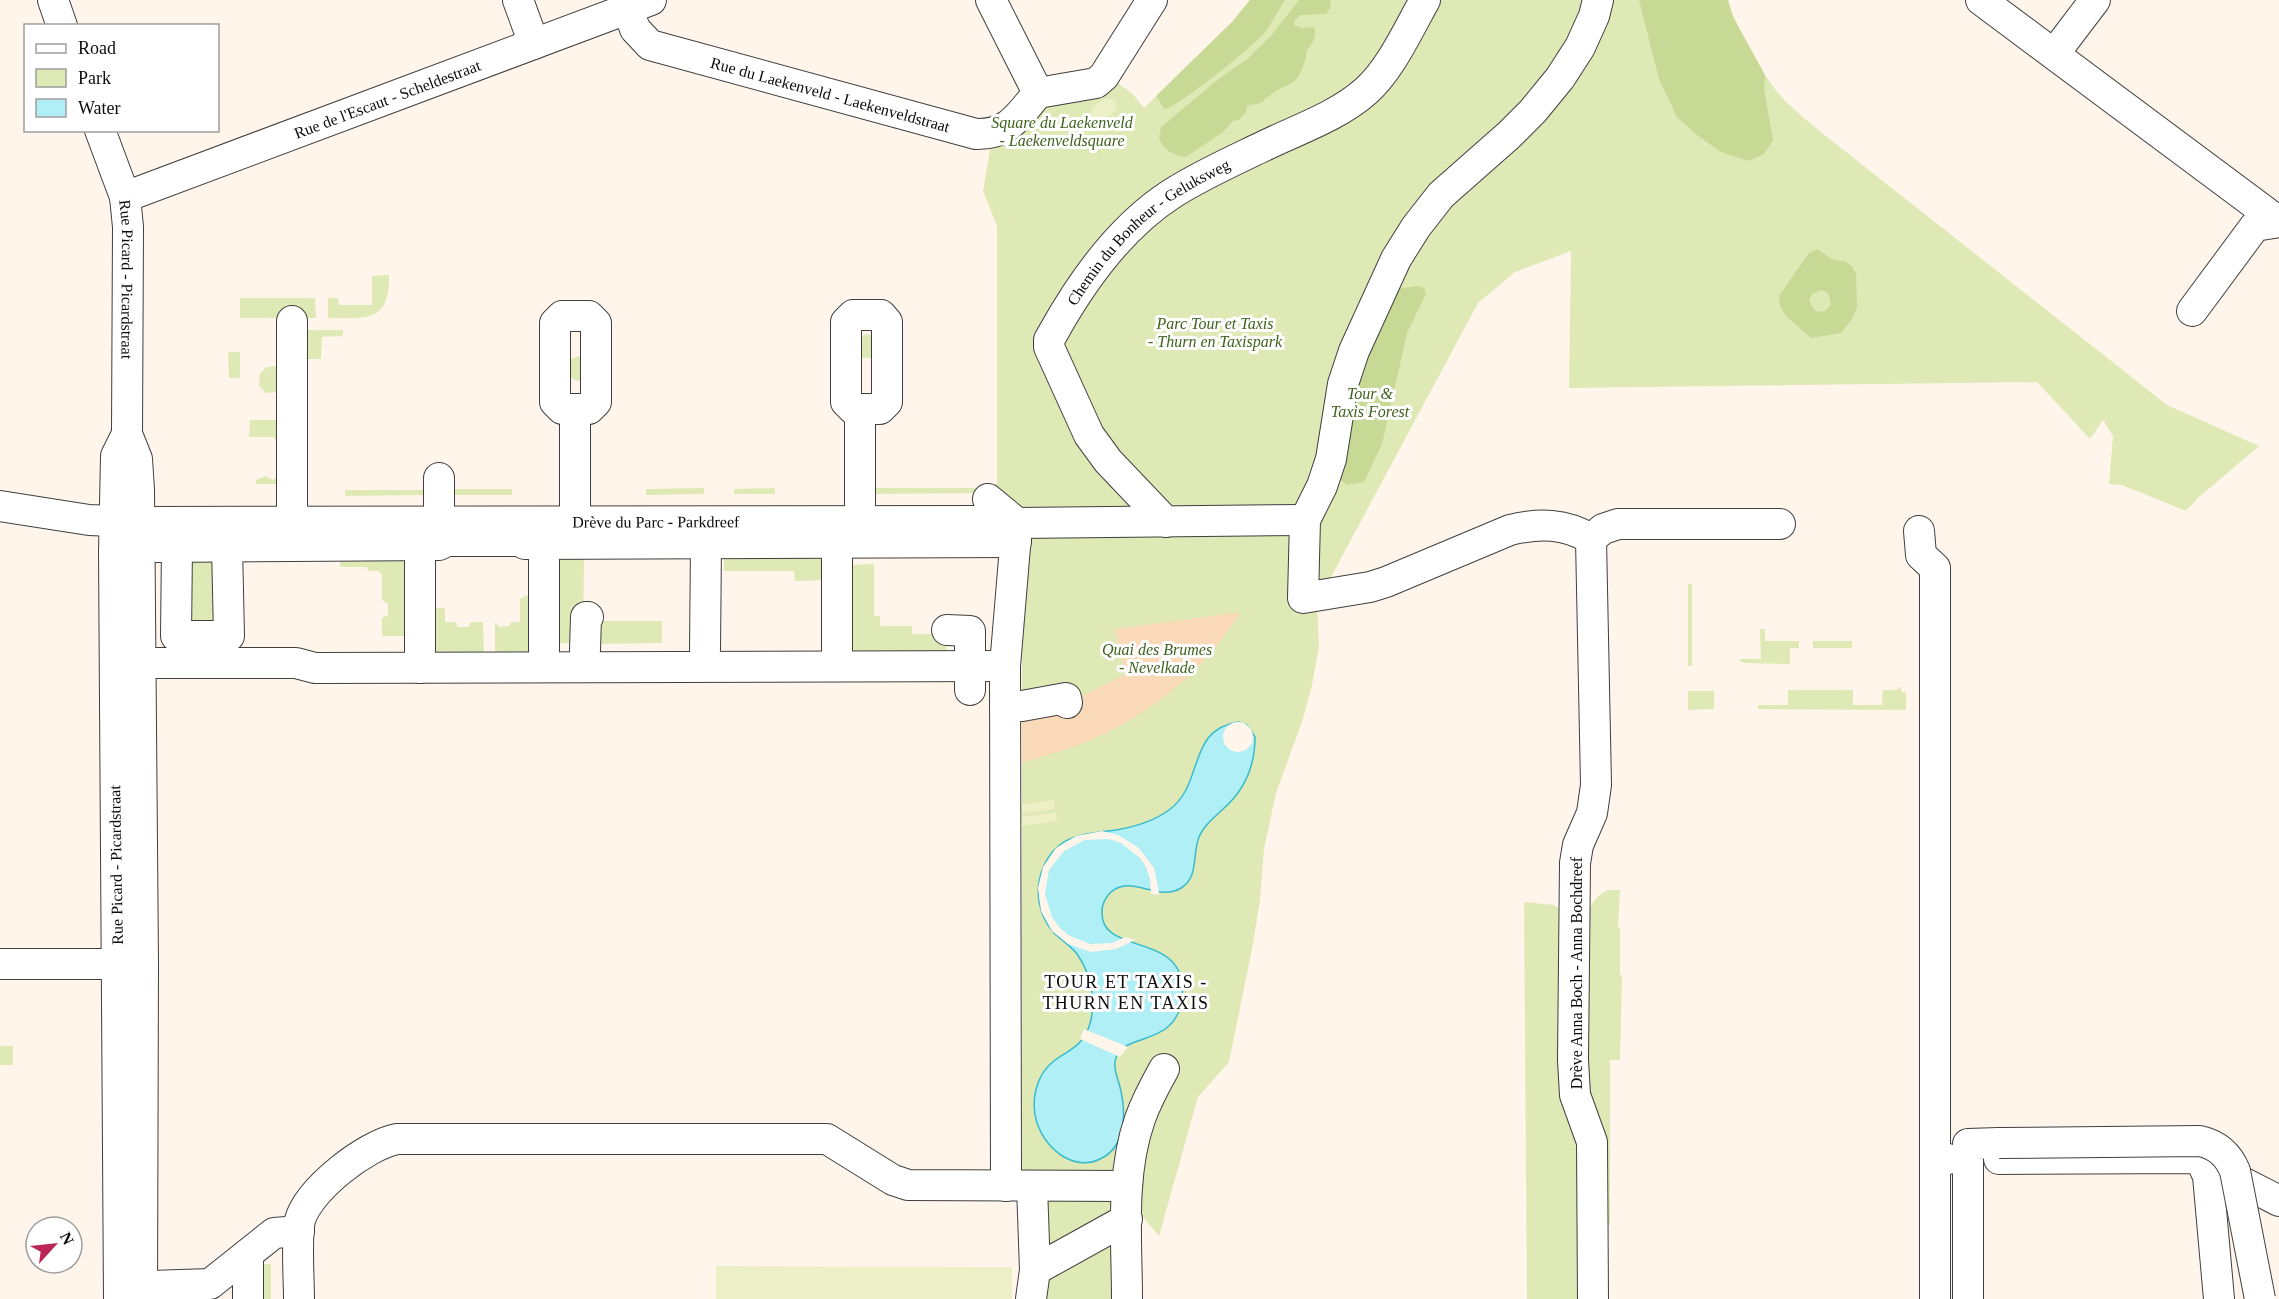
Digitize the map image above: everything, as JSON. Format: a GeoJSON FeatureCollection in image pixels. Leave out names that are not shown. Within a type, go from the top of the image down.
{"type":"FeatureCollection","features":[{"type":"Feature","properties":{"kind":"street"},"geometry":{"type":"LineString","coordinates":[[53,0],[61,24]]}},
{"type":"Feature","properties":{"kind":"street"},"geometry":{"type":"LineString","coordinates":[[991,0],[1038,93],[1096,83],[1104,76],[1152,0]]}},
{"type":"Feature","properties":{"kind":"street","name":"Chemin du Bonheur - Geluksweg"},"geometry":{"type":"LineString","coordinates":[[1166,522],[1108,461],[1089,435],[1049,347],[1049,340],[1096,266],[1123,234],[1148,211],[1172,193],[1206,174],[1341,109],[1366,91],[1384,71],[1425,0]]}},
{"type":"Feature","properties":{"kind":"street"},"geometry":{"type":"LineString","coordinates":[[1598,0],[1594,16],[1580,47],[1560,78],[1533,111],[1509,135],[1441,195],[1416,227],[1396,260],[1354,351],[1341,395],[1331,459],[1322,486],[1305,520],[1303,598],[1370,587],[1386,582],[1510,530],[1526,526],[1564,527],[1591,539],[1603,530],[1618,524],[1780,524]]}},
{"type":"Feature","properties":{"kind":"street"},"geometry":{"type":"LineString","coordinates":[[1981,0],[2279,222]]}},
{"type":"Feature","properties":{"kind":"street"},"geometry":{"type":"LineString","coordinates":[[2054,54],[2095,0]]}},
{"type":"Feature","properties":{"kind":"street"},"geometry":{"type":"LineString","coordinates":[[515,1],[534,44]]}},
{"type":"Feature","properties":{"kind":"street","name":"Rue du Laekenveld - Laekenveldstraat"},"geometry":{"type":"LineString","coordinates":[[640,4],[635,29],[650,45],[976,134],[993,134],[1003,130],[1038,93]]}},
{"type":"Feature","properties":{"kind":"street","name":"Rue de l'Escaut - Scheldestraat"},"geometry":{"type":"LineString","coordinates":[[125,197],[640,4]]}},
{"type":"Feature","properties":{"kind":"street","name":"Rue Picard - Picardstraat"},"geometry":{"type":"LineString","coordinates":[[101,132],[125,197],[128,227],[127,434],[116,456],[127,522],[131,1293]]}},
{"type":"Feature","properties":{"kind":"street"},"geometry":{"type":"LineString","coordinates":[[2192,311],[2255,226],[2279,222]]}},
{"type":"Feature","properties":{"kind":"street"},"geometry":{"type":"LineString","coordinates":[[292,321],[292,522]]}},
{"type":"Feature","properties":{"kind":"street"},"geometry":{"type":"LineString","coordinates":[[575,409],[575,521]]}},
{"type":"Feature","properties":{"kind":"street"},"geometry":{"type":"LineString","coordinates":[[860,409],[870,520]]}},
{"type":"Feature","properties":{"kind":"street"},"geometry":{"type":"LineString","coordinates":[[439,478],[439,521]]}},
{"type":"Feature","properties":{"kind":"street","name":"Drève du Parc - Parkdreef"},"geometry":{"type":"LineString","coordinates":[[0,506],[89,520],[127,522],[870,520],[1005,524]]}},
{"type":"Feature","properties":{"kind":"street"},"geometry":{"type":"LineString","coordinates":[[227,546],[228,639],[176,636],[173,631],[167,547],[227,546],[439,545],[447,541],[519,540],[525,544],[837,543],[1005,524],[1305,520]]}},
{"type":"Feature","properties":{"kind":"street"},"geometry":{"type":"LineString","coordinates":[[1005,524],[1005,707],[997,763],[1005,891],[997,1026],[1030,1276],[1127,1219]]}},
{"type":"Feature","properties":{"kind":"street"},"geometry":{"type":"LineString","coordinates":[[1919,531],[1921,555],[1935,568],[1941,1160],[1935,1299]]}},
{"type":"Feature","properties":{"kind":"street","name":"Drève Anna Boch - Anna Bochdreef"},"geometry":{"type":"LineString","coordinates":[[1591,539],[1596,784],[1592,813],[1578,845],[1575,863],[1573,1060],[1575,1095],[1592,1142],[1593,1299]]}},
{"type":"Feature","properties":{"kind":"street"},"geometry":{"type":"LineString","coordinates":[[689,664],[706,543]]}},
{"type":"Feature","properties":{"kind":"street"},"geometry":{"type":"LineString","coordinates":[[832,668],[837,543]]}},
{"type":"Feature","properties":{"kind":"street"},"geometry":{"type":"LineString","coordinates":[[542,669],[544,544]]}},
{"type":"Feature","properties":{"kind":"street"},"geometry":{"type":"LineString","coordinates":[[404,675],[420,545]]}},
{"type":"Feature","properties":{"kind":"street"},"geometry":{"type":"LineString","coordinates":[[585,650],[586,617],[588,617]]}},
{"type":"Feature","properties":{"kind":"street"},"geometry":{"type":"LineString","coordinates":[[946,630],[970,631],[970,678]]}},
{"type":"Feature","properties":{"kind":"street"},"geometry":{"type":"LineString","coordinates":[[542,669],[585,650],[689,664]]}},
{"type":"Feature","properties":{"kind":"street"},"geometry":{"type":"LineString","coordinates":[[127,663],[290,657],[315,668],[404,675],[489,665],[542,669],[689,664],[832,668],[970,678],[1005,666]]}},
{"type":"Feature","properties":{"kind":"street"},"geometry":{"type":"LineString","coordinates":[[1005,707],[1066,698],[1067,703]]}},
{"type":"Feature","properties":{"kind":"street"},"geometry":{"type":"LineString","coordinates":[[0,964],[130,964]]}},
{"type":"Feature","properties":{"kind":"street"},"geometry":{"type":"LineString","coordinates":[[1127,1299],[1127,1186],[1131,1152],[1140,1119],[1164,1069]]}},
{"type":"Feature","properties":{"kind":"street"},"geometry":{"type":"LineString","coordinates":[[299,1299],[300,1222],[312,1196],[361,1154],[397,1139],[827,1139],[900,1184],[1127,1186]]}},
{"type":"Feature","properties":{"kind":"street"},"geometry":{"type":"LineString","coordinates":[[1999,1151],[2200,1141],[2218,1148],[2232,1162],[2235,1171],[2260,1299]]}},
{"type":"Feature","properties":{"kind":"street"},"geometry":{"type":"LineString","coordinates":[[1968,1299],[1968,1144],[1999,1151],[2194,1158],[2279,1201]]}},
{"type":"Feature","properties":{"kind":"street"},"geometry":{"type":"LineString","coordinates":[[2201,1161],[2208,1176],[2219,1299]]}},
{"type":"Feature","properties":{"kind":"street"},"geometry":{"type":"LineString","coordinates":[[131,1293],[210,1284],[274,1233],[299,1231]]}},
{"type":"Feature","properties":{"kind":"street"},"geometry":{"type":"LineString","coordinates":[[248,1254],[248,1299]]}},
{"type":"Feature","properties":{"kind":"green space","name":"Parc Tour et Taxis - Thurn en Taxispark"},"geometry":{"type":"Polygon","coordinates":[[[1250,0],[1728,0],[1743,37],[1764,74],[1785,100],[1822,133],[2167,405],[2259,446],[2199,497],[2186,511],[2122,485],[2109,484],[2113,436],[2103,420],[2090,439],[2037,382],[1569,388],[1571,251],[1515,272],[1478,303],[1317,603],[1319,646],[1312,685],[1302,722],[1276,793],[1264,849],[1253,944],[1229,1062],[1198,1097],[1159,1236],[1138,1211],[1038,1265],[1022,1180],[1022,531],[989,506],[880,511],[880,505],[989,505],[997,482],[997,226],[983,191],[991,144],[1039,108],[1110,78],[1132,93],[1144,108],[1232,22],[1250,0]]]}},
{"type":"Feature","properties":{"kind":"green space"},"geometry":{"type":"Polygon","coordinates":[[[1250,0],[1285,0],[1265,32],[1247,50],[1199,88],[1164,109],[1156,96],[1232,22],[1250,0]]]}},
{"type":"Feature","properties":{"kind":"green space"},"geometry":{"type":"Polygon","coordinates":[[[1299,0],[1330,0],[1331,7],[1326,14],[1300,15],[1294,21],[1294,25],[1302,28],[1314,27],[1315,34],[1295,80],[1257,105],[1247,106],[1246,112],[1240,119],[1233,121],[1223,132],[1186,157],[1173,154],[1166,149],[1159,138],[1161,127],[1221,77],[1246,60],[1270,37],[1299,0]]]}},
{"type":"Feature","properties":{"kind":"green space"},"geometry":{"type":"Polygon","coordinates":[[[1639,0],[1728,0],[1732,15],[1765,75],[1764,89],[1773,140],[1764,154],[1749,161],[1721,152],[1677,117],[1659,79],[1639,0]]]}},
{"type":"Feature","properties":{"kind":"green space"},"geometry":{"type":"Polygon","coordinates":[[[1105,98],[1115,100],[1117,109],[1104,120],[1096,122],[1092,119],[1092,109],[1105,98]]]}},
{"type":"Feature","properties":{"kind":"green space"},"geometry":{"type":"Polygon","coordinates":[[[1817,249],[1832,259],[1846,262],[1852,266],[1856,274],[1857,307],[1852,319],[1841,333],[1811,338],[1787,317],[1780,306],[1779,296],[1809,253],[1817,249]],[[1821,290],[1812,294],[1809,300],[1814,310],[1822,312],[1828,308],[1831,303],[1828,293],[1821,290]]]}},
{"type":"Feature","properties":{"kind":"green space"},"geometry":{"type":"Polygon","coordinates":[[[389,275],[388,291],[380,310],[364,317],[328,318],[328,298],[338,298],[339,305],[372,305],[372,276],[389,275]]]}},
{"type":"Feature","properties":{"kind":"green space","name":"Tour & Taxis Forest"},"geometry":{"type":"Polygon","coordinates":[[[1417,286],[1424,288],[1426,294],[1407,333],[1382,444],[1364,482],[1347,485],[1338,478],[1347,405],[1389,290],[1417,286]]]}},
{"type":"Feature","properties":{"kind":"green space"},"geometry":{"type":"Polygon","coordinates":[[[240,298],[315,298],[316,318],[240,318],[240,298]]]}},
{"type":"Feature","properties":{"kind":"green space"},"geometry":{"type":"Polygon","coordinates":[[[298,330],[343,330],[343,336],[322,337],[321,359],[299,359],[298,330]]]}},
{"type":"Feature","properties":{"kind":"green space"},"geometry":{"type":"Polygon","coordinates":[[[867,334],[872,335],[873,358],[863,358],[859,355],[859,338],[867,334]]]}},
{"type":"Feature","properties":{"kind":"green space"},"geometry":{"type":"Polygon","coordinates":[[[228,352],[240,352],[240,378],[229,378],[228,352]]]}},
{"type":"Feature","properties":{"kind":"green space"},"geometry":{"type":"Polygon","coordinates":[[[578,356],[582,357],[583,380],[578,381],[569,377],[569,360],[578,356]]]}},
{"type":"Feature","properties":{"kind":"green space"},"geometry":{"type":"Polygon","coordinates":[[[267,367],[280,368],[279,392],[266,393],[259,386],[260,373],[267,367]]]}},
{"type":"Feature","properties":{"kind":"green space"},"geometry":{"type":"Polygon","coordinates":[[[250,420],[280,420],[280,484],[256,484],[256,480],[265,476],[273,480],[277,477],[277,441],[273,437],[249,437],[250,420]]]}},
{"type":"Feature","properties":{"kind":"green space"},"geometry":{"type":"Polygon","coordinates":[[[704,488],[704,494],[646,495],[646,489],[704,488]]]}},
{"type":"Feature","properties":{"kind":"green space"},"geometry":{"type":"Polygon","coordinates":[[[775,488],[775,494],[734,494],[734,489],[775,488]]]}},
{"type":"Feature","properties":{"kind":"green space"},"geometry":{"type":"Polygon","coordinates":[[[869,488],[989,488],[989,493],[869,494],[869,488]]]}},
{"type":"Feature","properties":{"kind":"green space"},"geometry":{"type":"Polygon","coordinates":[[[452,489],[512,489],[512,495],[452,495],[452,489]]]}},
{"type":"Feature","properties":{"kind":"green space"},"geometry":{"type":"Polygon","coordinates":[[[345,490],[425,490],[425,495],[345,496],[345,490]]]}},
{"type":"Feature","properties":{"kind":"green space"},"geometry":{"type":"Polygon","coordinates":[[[724,549],[831,549],[832,580],[795,581],[794,571],[724,571],[724,549]]]}},
{"type":"Feature","properties":{"kind":"green space"},"geometry":{"type":"Polygon","coordinates":[[[341,551],[412,552],[413,636],[382,636],[382,618],[388,615],[388,604],[382,600],[382,575],[379,571],[369,571],[366,567],[340,567],[341,551]]]}},
{"type":"Feature","properties":{"kind":"green space"},"geometry":{"type":"Polygon","coordinates":[[[184,554],[220,554],[220,630],[185,631],[184,554]]]}},
{"type":"Feature","properties":{"kind":"green space"},"geometry":{"type":"Polygon","coordinates":[[[549,558],[584,558],[583,643],[549,643],[549,558]]]}},
{"type":"Feature","properties":{"kind":"green space"},"geometry":{"type":"Polygon","coordinates":[[[874,564],[874,616],[880,616],[880,626],[912,626],[912,634],[946,634],[947,661],[844,661],[844,565],[874,564]]]}},
{"type":"Feature","properties":{"kind":"green space"},"geometry":{"type":"Polygon","coordinates":[[[1688,584],[1692,584],[1692,666],[1688,666],[1688,584]]]}},
{"type":"Feature","properties":{"kind":"green space"},"geometry":{"type":"Polygon","coordinates":[[[536,595],[536,662],[495,662],[495,622],[499,627],[509,626],[511,622],[520,622],[520,599],[536,595]]]}},
{"type":"Feature","properties":{"kind":"green space"},"geometry":{"type":"Polygon","coordinates":[[[426,608],[445,608],[445,622],[455,622],[458,627],[468,627],[471,622],[483,622],[484,662],[426,662],[426,608]]]}},
{"type":"Feature","properties":{"kind":"green space"},"geometry":{"type":"Polygon","coordinates":[[[588,621],[662,621],[662,643],[588,644],[588,621]]]}},
{"type":"Feature","properties":{"kind":"green space"},"geometry":{"type":"Polygon","coordinates":[[[1760,629],[1765,629],[1765,641],[1799,641],[1799,648],[1790,648],[1790,664],[1740,661],[1740,659],[1761,659],[1760,629]]]}},
{"type":"Feature","properties":{"kind":"green space"},"geometry":{"type":"Polygon","coordinates":[[[1813,641],[1852,641],[1852,648],[1813,648],[1813,641]]]}},
{"type":"Feature","properties":{"kind":"green space"},"geometry":{"type":"Polygon","coordinates":[[[1901,687],[1901,692],[1906,692],[1906,710],[1758,709],[1758,705],[1788,705],[1788,690],[1853,690],[1853,705],[1882,705],[1883,690],[1896,690],[1901,687]]]}},
{"type":"Feature","properties":{"kind":"green space"},"geometry":{"type":"Polygon","coordinates":[[[1688,691],[1714,691],[1714,709],[1688,710],[1688,691]]]}},
{"type":"Feature","properties":{"kind":"green space"},"geometry":{"type":"Polygon","coordinates":[[[1054,800],[1055,809],[1020,814],[1018,805],[1054,800]]]}},
{"type":"Feature","properties":{"kind":"green space"},"geometry":{"type":"Polygon","coordinates":[[[1056,812],[1057,821],[1022,826],[1021,817],[1056,812]]]}},
{"type":"Feature","properties":{"kind":"green space"},"geometry":{"type":"Polygon","coordinates":[[[1608,890],[1620,890],[1618,928],[1620,928],[1620,975],[1622,975],[1620,1060],[1610,1060],[1610,1225],[1604,1224],[1588,1100],[1587,918],[1594,901],[1608,890]]]}},
{"type":"Feature","properties":{"kind":"green space"},"geometry":{"type":"Polygon","coordinates":[[[1524,902],[1554,905],[1563,911],[1582,1143],[1582,1299],[1527,1299],[1524,902]]]}},
{"type":"Feature","properties":{"kind":"green space"},"geometry":{"type":"Polygon","coordinates":[[[0,1046],[13,1046],[13,1065],[0,1065],[0,1046]]]}},
{"type":"Feature","properties":{"kind":"green space"},"geometry":{"type":"Polygon","coordinates":[[[1117,1228],[1117,1299],[1038,1299],[1038,1271],[1117,1228]]]}},
{"type":"Feature","properties":{"kind":"green space"},"geometry":{"type":"Polygon","coordinates":[[[255,1264],[271,1264],[271,1299],[255,1299],[255,1264]]]}},
{"type":"Feature","properties":{"kind":"green space"},"geometry":{"type":"Polygon","coordinates":[[[716,1266],[1012,1267],[1012,1299],[716,1299],[716,1266]]]}},
{"type":"Feature","properties":{"kind":"sand","name":"Quai des Brumes - Nevelkade"},"geometry":{"type":"Polygon","coordinates":[[[1241,612],[1198,667],[1147,710],[1088,741],[1022,762],[1022,715],[1074,700],[1125,675],[1115,629],[1241,612]]]}},
{"type":"Feature","properties":{"kind":"water"},"geometry":{"type":"Polygon","coordinates":[[[1238,722],[1247,725],[1255,737],[1251,768],[1243,786],[1231,802],[1201,833],[1193,872],[1187,883],[1172,892],[1153,891],[1135,886],[1117,888],[1104,902],[1102,911],[1105,925],[1114,935],[1144,946],[1172,962],[1181,976],[1182,998],[1178,1014],[1170,1025],[1159,1033],[1126,1046],[1119,1052],[1115,1065],[1122,1096],[1123,1117],[1120,1137],[1115,1146],[1109,1153],[1095,1161],[1077,1162],[1068,1159],[1048,1142],[1037,1123],[1034,1106],[1036,1088],[1048,1066],[1085,1036],[1091,1018],[1093,998],[1088,975],[1077,954],[1054,933],[1044,918],[1038,893],[1043,868],[1056,848],[1064,842],[1083,835],[1137,825],[1169,810],[1188,786],[1210,735],[1222,727],[1238,722]]]}},
{"type":"Feature","properties":{"kind":"pier"},"geometry":{"type":"Polygon","coordinates":[[[1238,722],[1249,726],[1253,737],[1249,748],[1238,752],[1227,748],[1223,737],[1227,726],[1238,722]]]}},
{"type":"Feature","properties":{"kind":"pier"},"geometry":{"type":"Polygon","coordinates":[[[1102,831],[1118,835],[1139,848],[1154,868],[1159,892],[1158,895],[1151,894],[1146,867],[1140,858],[1121,843],[1109,839],[1085,840],[1064,851],[1049,870],[1045,894],[1052,917],[1059,927],[1068,935],[1090,944],[1113,943],[1125,937],[1135,940],[1116,949],[1091,952],[1068,944],[1052,931],[1041,911],[1038,888],[1043,867],[1056,848],[1076,836],[1102,831]]]}},
{"type":"Feature","properties":{"kind":"pier"},"geometry":{"type":"Polygon","coordinates":[[[1084,1029],[1128,1047],[1120,1057],[1080,1039],[1084,1029]]]}},
{"type":"Feature","properties":{"kind":"district","name":"TOUR ET TAXIS - THURN EN TAXIS"},"geometry":{"type":"Point","coordinates":[1126,992]}},
{"type":"Feature","properties":{"kind":"park label","name":"Square du Laekenveld - Laekenveldsquare"},"geometry":{"type":"Point","coordinates":[1062,131]}}]}
